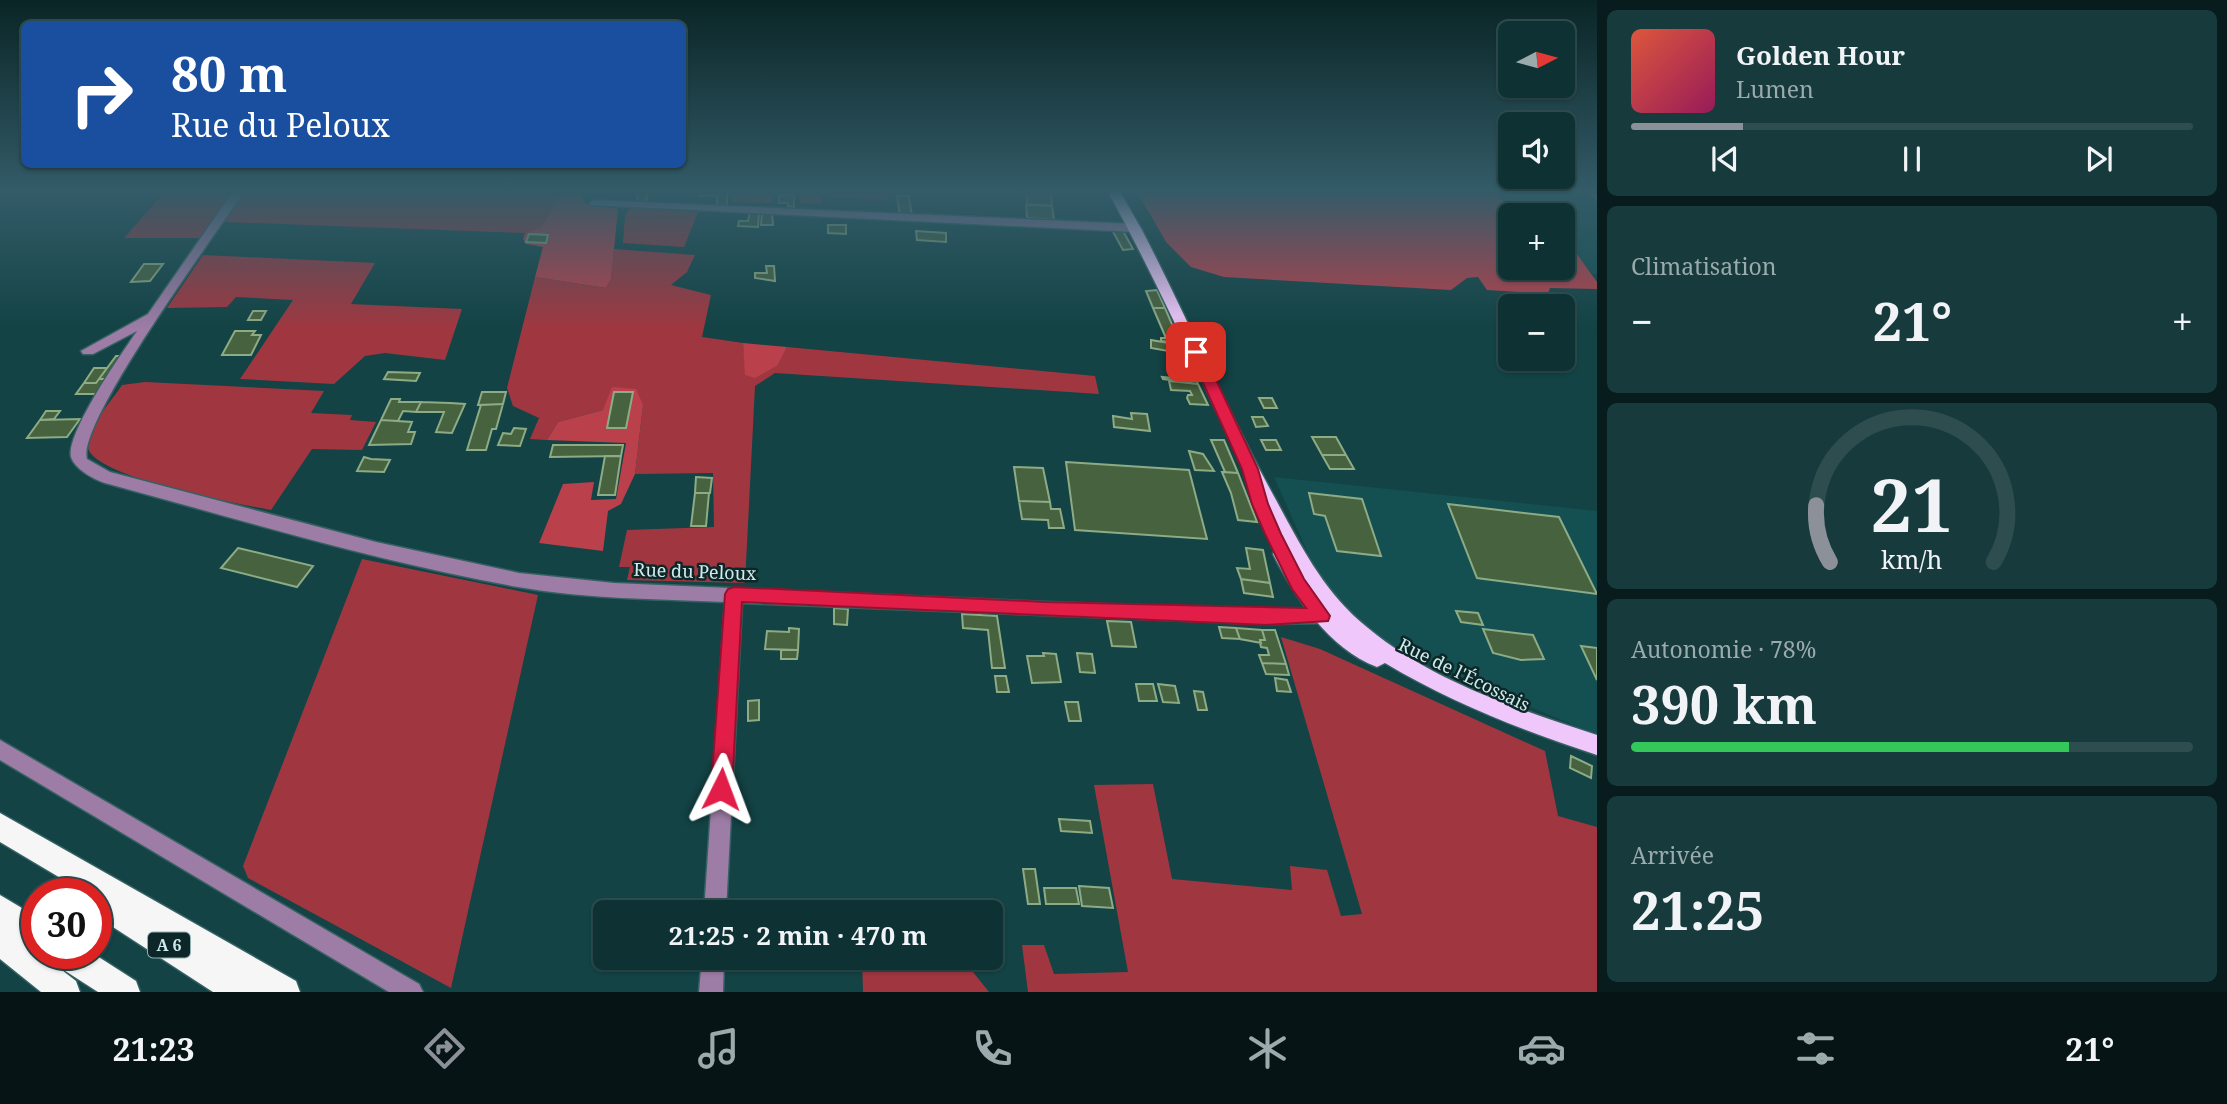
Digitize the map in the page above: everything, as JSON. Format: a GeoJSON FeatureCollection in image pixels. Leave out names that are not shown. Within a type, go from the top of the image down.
{"type":"FeatureCollection","features":[{"type":"Feature","properties":{"kind":"highway"},"geometry":{"type":"LineString","coordinates":[[0,827],[285,992]]}},
{"type":"Feature","properties":{"kind":"highway"},"geometry":{"type":"LineString","coordinates":[[0,837],[64,878]]}},
{"type":"Feature","properties":{"kind":"highway","name":"A 6"},"geometry":{"type":"LineString","coordinates":[[112,909],[242,992]]}},
{"type":"Feature","properties":{"kind":"highway"},"geometry":{"type":"LineString","coordinates":[[0,910],[21,924]]}},
{"type":"Feature","properties":{"kind":"highway"},"geometry":{"type":"LineString","coordinates":[[0,940],[65,992]]}},
{"type":"Feature","properties":{"kind":"highway"},"geometry":{"type":"LineString","coordinates":[[90,969],[125,992]]}},
{"type":"Feature","properties":{"kind":"main road"},"geometry":{"type":"LineString","coordinates":[[1139,236],[1250,469],[1260,504],[1283,555],[1298,584],[1329,614]]}},
{"type":"Feature","properties":{"kind":"main road","name":"Rue de l'Écossais"},"geometry":{"type":"LineString","coordinates":[[1329,614],[1394,658],[1430,678],[1520,718],[1597,745]]}},
{"type":"Feature","properties":{"kind":"main road","name":"Rue de l'Écossais"},"geometry":{"type":"LineString","coordinates":[[1329,614],[1348,640],[1422,685],[1520,728],[1597,757]]}},
{"type":"Feature","properties":{"kind":"street"},"geometry":{"type":"LineString","coordinates":[[88,351],[154,316],[208,236]]}},
{"type":"Feature","properties":{"kind":"street","name":"Rue du Peloux"},"geometry":{"type":"LineString","coordinates":[[154,316],[85,428],[78,451],[81,462],[105,477],[376,549],[476,573],[614,590],[1266,617],[1329,614]]}},
{"type":"Feature","properties":{"kind":"street"},"geometry":{"type":"LineString","coordinates":[[716,900],[734,594]]}},
{"type":"Feature","properties":{"kind":"street"},"geometry":{"type":"LineString","coordinates":[[0,749],[411,992]]}},
{"type":"Feature","properties":{"kind":"street"},"geometry":{"type":"LineString","coordinates":[[711,992],[712,970]]}},
{"type":"Feature","properties":{"kind":"shaded area"},"geometry":{"type":"Polygon","coordinates":[[[125,236],[201,236],[200,238],[124,238],[125,236]]]}},
{"type":"Feature","properties":{"kind":"shaded area"},"geometry":{"type":"Polygon","coordinates":[[[524,236],[615,236],[611,279],[606,288],[535,277],[543,247],[526,244],[524,236]]]}},
{"type":"Feature","properties":{"kind":"shaded area"},"geometry":{"type":"Polygon","coordinates":[[[623,236],[688,236],[684,247],[623,243],[623,236]]]}},
{"type":"Feature","properties":{"kind":"shaded area"},"geometry":{"type":"Polygon","coordinates":[[[1163,236],[1498,236],[1498,280],[1575,280],[1575,251],[1597,282],[1597,289],[1550,288],[1548,294],[1487,290],[1478,277],[1467,278],[1451,290],[1224,277],[1191,267],[1163,236]]]}},
{"type":"Feature","properties":{"kind":"shaded area"},"geometry":{"type":"Polygon","coordinates":[[[1575,236],[1597,236],[1597,274],[1592,274],[1575,251],[1575,236]]]}},
{"type":"Feature","properties":{"kind":"shaded area"},"geometry":{"type":"Polygon","coordinates":[[[614,249],[695,255],[687,272],[671,285],[711,295],[702,337],[743,343],[746,375],[778,365],[787,347],[1095,376],[1099,394],[775,373],[755,386],[745,583],[627,580],[630,567],[619,567],[627,530],[714,527],[713,473],[635,474],[643,405],[603,410],[558,422],[547,440],[530,439],[539,418],[513,406],[507,388],[535,277],[606,288],[611,279],[614,249]]]}},
{"type":"Feature","properties":{"kind":"shaded area"},"geometry":{"type":"Polygon","coordinates":[[[203,255],[375,263],[351,304],[462,309],[445,360],[385,353],[365,356],[334,384],[240,379],[293,300],[236,297],[227,307],[167,308],[203,255]]]}},
{"type":"Feature","properties":{"kind":"shaded area"},"geometry":{"type":"Polygon","coordinates":[[[743,343],[787,347],[778,365],[755,378],[745,375],[743,343]]]}},
{"type":"Feature","properties":{"kind":"shaded area"},"geometry":{"type":"Polygon","coordinates":[[[145,382],[324,391],[311,413],[352,415],[350,420],[376,422],[362,450],[312,449],[271,510],[138,478],[112,468],[94,457],[88,446],[89,438],[101,414],[122,385],[145,382]]]}},
{"type":"Feature","properties":{"kind":"shaded area"},"geometry":{"type":"Polygon","coordinates":[[[612,387],[636,389],[643,405],[635,474],[621,504],[608,511],[603,551],[539,543],[563,484],[594,482],[591,500],[616,499],[626,443],[547,440],[558,422],[603,410],[612,387]]]}},
{"type":"Feature","properties":{"kind":"shaded area"},"geometry":{"type":"Polygon","coordinates":[[[1274,477],[1597,511],[1597,735],[1485,688],[1390,643],[1349,613],[1320,580],[1274,477]]]}},
{"type":"Feature","properties":{"kind":"shaded area"},"geometry":{"type":"Polygon","coordinates":[[[362,559],[538,595],[451,988],[248,878],[243,866],[362,559]]]}},
{"type":"Feature","properties":{"kind":"shaded area"},"geometry":{"type":"Polygon","coordinates":[[[1281,637],[1320,649],[1545,751],[1558,816],[1597,827],[1597,992],[1028,992],[1022,945],[1044,945],[1054,974],[1128,972],[1094,785],[1153,784],[1172,879],[1292,890],[1290,866],[1327,870],[1341,916],[1362,914],[1281,637]]]}},
{"type":"Feature","properties":{"kind":"shaded area"},"geometry":{"type":"Polygon","coordinates":[[[862,970],[971,970],[989,992],[863,992],[862,970]]]}},
{"type":"Feature","properties":{"kind":"building"},"geometry":{"type":"Polygon","coordinates":[[[528,236],[548,236],[546,243],[526,242],[528,236]]]}},
{"type":"Feature","properties":{"kind":"building"},"geometry":{"type":"Polygon","coordinates":[[[917,236],[946,236],[946,242],[917,240],[917,236]]]}},
{"type":"Feature","properties":{"kind":"building"},"geometry":{"type":"Polygon","coordinates":[[[1115,236],[1126,236],[1133,249],[1123,250],[1115,236]]]}},
{"type":"Feature","properties":{"kind":"building"},"geometry":{"type":"Polygon","coordinates":[[[144,264],[163,264],[150,281],[131,282],[144,264]]]}},
{"type":"Feature","properties":{"kind":"building"},"geometry":{"type":"Polygon","coordinates":[[[766,266],[774,266],[775,281],[755,278],[755,273],[767,273],[766,266]]]}},
{"type":"Feature","properties":{"kind":"building"},"geometry":{"type":"Polygon","coordinates":[[[1157,290],[1165,308],[1153,308],[1146,291],[1157,290]]]}},
{"type":"Feature","properties":{"kind":"building"},"geometry":{"type":"Polygon","coordinates":[[[1153,308],[1165,308],[1180,343],[1161,341],[1161,338],[1166,338],[1153,308]]]}},
{"type":"Feature","properties":{"kind":"building"},"geometry":{"type":"Polygon","coordinates":[[[253,311],[266,311],[261,320],[248,320],[253,311]]]}},
{"type":"Feature","properties":{"kind":"building"},"geometry":{"type":"Polygon","coordinates":[[[235,331],[255,331],[252,335],[261,335],[251,355],[222,355],[235,331]]]}},
{"type":"Feature","properties":{"kind":"building"},"geometry":{"type":"Polygon","coordinates":[[[1151,340],[1180,345],[1185,354],[1151,348],[1151,340]]]}},
{"type":"Feature","properties":{"kind":"building"},"geometry":{"type":"Polygon","coordinates":[[[116,356],[123,356],[107,379],[99,379],[116,356]]]}},
{"type":"Feature","properties":{"kind":"building"},"geometry":{"type":"Polygon","coordinates":[[[1177,362],[1189,362],[1198,384],[1163,379],[1162,377],[1185,379],[1177,362]]]}},
{"type":"Feature","properties":{"kind":"building"},"geometry":{"type":"Polygon","coordinates":[[[94,368],[107,368],[96,383],[84,383],[94,368]]]}},
{"type":"Feature","properties":{"kind":"building"},"geometry":{"type":"Polygon","coordinates":[[[388,372],[420,373],[416,381],[384,379],[388,372]]]}},
{"type":"Feature","properties":{"kind":"building"},"geometry":{"type":"Polygon","coordinates":[[[99,379],[107,379],[96,394],[76,394],[84,383],[96,383],[99,379]]]}},
{"type":"Feature","properties":{"kind":"building"},"geometry":{"type":"Polygon","coordinates":[[[1169,381],[1198,384],[1208,405],[1190,404],[1187,398],[1192,395],[1190,391],[1171,390],[1169,381]]]}},
{"type":"Feature","properties":{"kind":"building"},"geometry":{"type":"Polygon","coordinates":[[[482,392],[506,392],[503,404],[478,405],[482,392]]]}},
{"type":"Feature","properties":{"kind":"building"},"geometry":{"type":"Polygon","coordinates":[[[614,392],[633,392],[626,428],[607,428],[614,392]]]}},
{"type":"Feature","properties":{"kind":"building"},"geometry":{"type":"Polygon","coordinates":[[[1259,398],[1272,398],[1277,408],[1264,408],[1259,398]]]}},
{"type":"Feature","properties":{"kind":"building"},"geometry":{"type":"Polygon","coordinates":[[[391,399],[400,399],[399,402],[421,402],[416,412],[403,411],[398,421],[381,420],[391,399]]]}},
{"type":"Feature","properties":{"kind":"building"},"geometry":{"type":"Polygon","coordinates":[[[421,402],[465,404],[452,433],[436,432],[444,412],[416,412],[421,402]]]}},
{"type":"Feature","properties":{"kind":"building"},"geometry":{"type":"Polygon","coordinates":[[[503,404],[496,429],[492,429],[486,450],[467,450],[481,405],[503,404]]]}},
{"type":"Feature","properties":{"kind":"building"},"geometry":{"type":"Polygon","coordinates":[[[46,411],[60,411],[54,419],[40,420],[46,411]]]}},
{"type":"Feature","properties":{"kind":"building"},"geometry":{"type":"Polygon","coordinates":[[[1131,413],[1147,414],[1150,431],[1114,427],[1113,416],[1132,419],[1131,413]]]}},
{"type":"Feature","properties":{"kind":"building"},"geometry":{"type":"Polygon","coordinates":[[[1252,417],[1263,417],[1268,426],[1256,427],[1252,417]]]}},
{"type":"Feature","properties":{"kind":"building"},"geometry":{"type":"Polygon","coordinates":[[[80,419],[67,437],[27,438],[40,420],[80,419]]]}},
{"type":"Feature","properties":{"kind":"building"},"geometry":{"type":"Polygon","coordinates":[[[381,420],[412,422],[408,432],[415,432],[411,444],[369,445],[381,420]]]}},
{"type":"Feature","properties":{"kind":"building"},"geometry":{"type":"Polygon","coordinates":[[[514,428],[526,429],[520,446],[498,445],[503,433],[511,434],[514,428]]]}},
{"type":"Feature","properties":{"kind":"building"},"geometry":{"type":"Polygon","coordinates":[[[1312,437],[1336,437],[1346,455],[1322,455],[1312,437]]]}},
{"type":"Feature","properties":{"kind":"building"},"geometry":{"type":"Polygon","coordinates":[[[1211,440],[1224,440],[1238,473],[1225,472],[1211,440]]]}},
{"type":"Feature","properties":{"kind":"building"},"geometry":{"type":"Polygon","coordinates":[[[1261,440],[1276,440],[1281,450],[1266,450],[1261,440]]]}},
{"type":"Feature","properties":{"kind":"building"},"geometry":{"type":"Polygon","coordinates":[[[553,445],[623,445],[621,456],[550,457],[553,445]]]}},
{"type":"Feature","properties":{"kind":"building"},"geometry":{"type":"Polygon","coordinates":[[[1189,451],[1203,454],[1214,471],[1195,470],[1189,451]]]}},
{"type":"Feature","properties":{"kind":"building"},"geometry":{"type":"Polygon","coordinates":[[[1322,455],[1346,455],[1354,469],[1330,469],[1322,455]]]}},
{"type":"Feature","properties":{"kind":"building"},"geometry":{"type":"Polygon","coordinates":[[[605,456],[621,456],[615,495],[598,495],[605,456]]]}},
{"type":"Feature","properties":{"kind":"building"},"geometry":{"type":"Polygon","coordinates":[[[364,457],[390,460],[384,472],[357,471],[364,457]]]}},
{"type":"Feature","properties":{"kind":"building"},"geometry":{"type":"Polygon","coordinates":[[[1066,462],[1189,470],[1207,539],[1075,530],[1066,462]]]}},
{"type":"Feature","properties":{"kind":"building"},"geometry":{"type":"Polygon","coordinates":[[[1014,467],[1043,468],[1050,502],[1019,501],[1014,467]]]}},
{"type":"Feature","properties":{"kind":"building"},"geometry":{"type":"Polygon","coordinates":[[[1222,472],[1238,473],[1257,522],[1238,520],[1222,472]]]}},
{"type":"Feature","properties":{"kind":"building"},"geometry":{"type":"Polygon","coordinates":[[[696,477],[712,478],[710,493],[695,493],[696,477]]]}},
{"type":"Feature","properties":{"kind":"building"},"geometry":{"type":"Polygon","coordinates":[[[695,493],[709,493],[706,526],[691,526],[695,493]]]}},
{"type":"Feature","properties":{"kind":"building"},"geometry":{"type":"Polygon","coordinates":[[[1309,493],[1362,499],[1381,556],[1337,551],[1325,516],[1314,514],[1309,493]]]}},
{"type":"Feature","properties":{"kind":"building"},"geometry":{"type":"Polygon","coordinates":[[[1019,501],[1050,502],[1051,509],[1060,509],[1064,528],[1049,528],[1048,520],[1022,519],[1019,501]]]}},
{"type":"Feature","properties":{"kind":"building"},"geometry":{"type":"Polygon","coordinates":[[[1448,504],[1559,517],[1597,594],[1477,578],[1448,504]]]}},
{"type":"Feature","properties":{"kind":"building"},"geometry":{"type":"Polygon","coordinates":[[[238,548],[313,566],[297,587],[221,568],[238,548]]]}},
{"type":"Feature","properties":{"kind":"building"},"geometry":{"type":"Polygon","coordinates":[[[1246,548],[1263,550],[1270,583],[1241,579],[1237,568],[1250,569],[1246,548]]]}},
{"type":"Feature","properties":{"kind":"building"},"geometry":{"type":"Polygon","coordinates":[[[1241,579],[1270,583],[1273,597],[1244,593],[1241,579]]]}},
{"type":"Feature","properties":{"kind":"building"},"geometry":{"type":"Polygon","coordinates":[[[834,608],[848,609],[847,625],[834,624],[834,608]]]}},
{"type":"Feature","properties":{"kind":"building"},"geometry":{"type":"Polygon","coordinates":[[[1456,611],[1478,613],[1483,625],[1461,622],[1456,611]]]}},
{"type":"Feature","properties":{"kind":"building"},"geometry":{"type":"Polygon","coordinates":[[[962,614],[997,616],[1005,668],[992,668],[988,630],[963,628],[962,614]]]}},
{"type":"Feature","properties":{"kind":"building"},"geometry":{"type":"Polygon","coordinates":[[[1107,621],[1131,622],[1136,647],[1112,646],[1107,621]]]}},
{"type":"Feature","properties":{"kind":"building"},"geometry":{"type":"Polygon","coordinates":[[[1219,627],[1236,628],[1240,639],[1222,638],[1219,627]]]}},
{"type":"Feature","properties":{"kind":"building"},"geometry":{"type":"Polygon","coordinates":[[[789,628],[799,629],[798,650],[765,649],[767,631],[789,632],[789,628]]]}},
{"type":"Feature","properties":{"kind":"building"},"geometry":{"type":"Polygon","coordinates":[[[1236,628],[1262,630],[1265,640],[1260,640],[1261,643],[1240,639],[1236,628]]]}},
{"type":"Feature","properties":{"kind":"building"},"geometry":{"type":"Polygon","coordinates":[[[1483,629],[1533,635],[1544,659],[1521,660],[1493,653],[1483,629]]]}},
{"type":"Feature","properties":{"kind":"building"},"geometry":{"type":"Polygon","coordinates":[[[1262,630],[1275,630],[1286,664],[1262,663],[1259,655],[1269,655],[1267,648],[1261,647],[1260,640],[1265,640],[1262,630]]]}},
{"type":"Feature","properties":{"kind":"building"},"geometry":{"type":"Polygon","coordinates":[[[1581,646],[1597,648],[1597,680],[1581,646]]]}},
{"type":"Feature","properties":{"kind":"building"},"geometry":{"type":"Polygon","coordinates":[[[781,650],[798,650],[797,659],[781,659],[781,650]]]}},
{"type":"Feature","properties":{"kind":"building"},"geometry":{"type":"Polygon","coordinates":[[[1043,653],[1056,654],[1061,682],[1032,683],[1027,656],[1044,656],[1043,653]]]}},
{"type":"Feature","properties":{"kind":"building"},"geometry":{"type":"Polygon","coordinates":[[[1077,653],[1092,654],[1095,673],[1080,672],[1077,653]]]}},
{"type":"Feature","properties":{"kind":"building"},"geometry":{"type":"Polygon","coordinates":[[[1262,663],[1286,664],[1289,675],[1266,674],[1262,663]]]}},
{"type":"Feature","properties":{"kind":"building"},"geometry":{"type":"Polygon","coordinates":[[[995,676],[1006,676],[1009,692],[997,692],[995,676]]]}},
{"type":"Feature","properties":{"kind":"building"},"geometry":{"type":"Polygon","coordinates":[[[1275,678],[1287,680],[1291,692],[1277,691],[1275,678]]]}},
{"type":"Feature","properties":{"kind":"building"},"geometry":{"type":"Polygon","coordinates":[[[1136,684],[1153,684],[1157,701],[1139,701],[1136,684]]]}},
{"type":"Feature","properties":{"kind":"building"},"geometry":{"type":"Polygon","coordinates":[[[1158,684],[1175,686],[1179,703],[1163,702],[1158,684]]]}},
{"type":"Feature","properties":{"kind":"building"},"geometry":{"type":"Polygon","coordinates":[[[1194,691],[1203,692],[1207,710],[1198,710],[1194,691]]]}},
{"type":"Feature","properties":{"kind":"building"},"geometry":{"type":"Polygon","coordinates":[[[759,700],[759,720],[748,721],[748,701],[759,700]]]}},
{"type":"Feature","properties":{"kind":"building"},"geometry":{"type":"Polygon","coordinates":[[[1065,702],[1078,702],[1081,721],[1069,721],[1065,702]]]}},
{"type":"Feature","properties":{"kind":"building"},"geometry":{"type":"Polygon","coordinates":[[[1571,756],[1592,766],[1591,778],[1570,768],[1571,756]]]}},
{"type":"Feature","properties":{"kind":"building"},"geometry":{"type":"Polygon","coordinates":[[[1059,819],[1090,821],[1092,833],[1061,831],[1059,819]]]}},
{"type":"Feature","properties":{"kind":"building"},"geometry":{"type":"Polygon","coordinates":[[[1023,869],[1035,869],[1040,904],[1028,904],[1023,869]]]}},
{"type":"Feature","properties":{"kind":"building"},"geometry":{"type":"Polygon","coordinates":[[[1079,886],[1109,888],[1113,908],[1082,906],[1079,886]]]}},
{"type":"Feature","properties":{"kind":"building"},"geometry":{"type":"Polygon","coordinates":[[[1044,888],[1076,888],[1079,904],[1046,904],[1044,888]]]}},
{"type":"Feature","properties":{"kind":"route"},"geometry":{"type":"LineString","coordinates":[[721,789],[734,594],[1045,609],[1266,617],[1321,616],[1286,562],[1260,504],[1250,469],[1196,352]]}}]}
